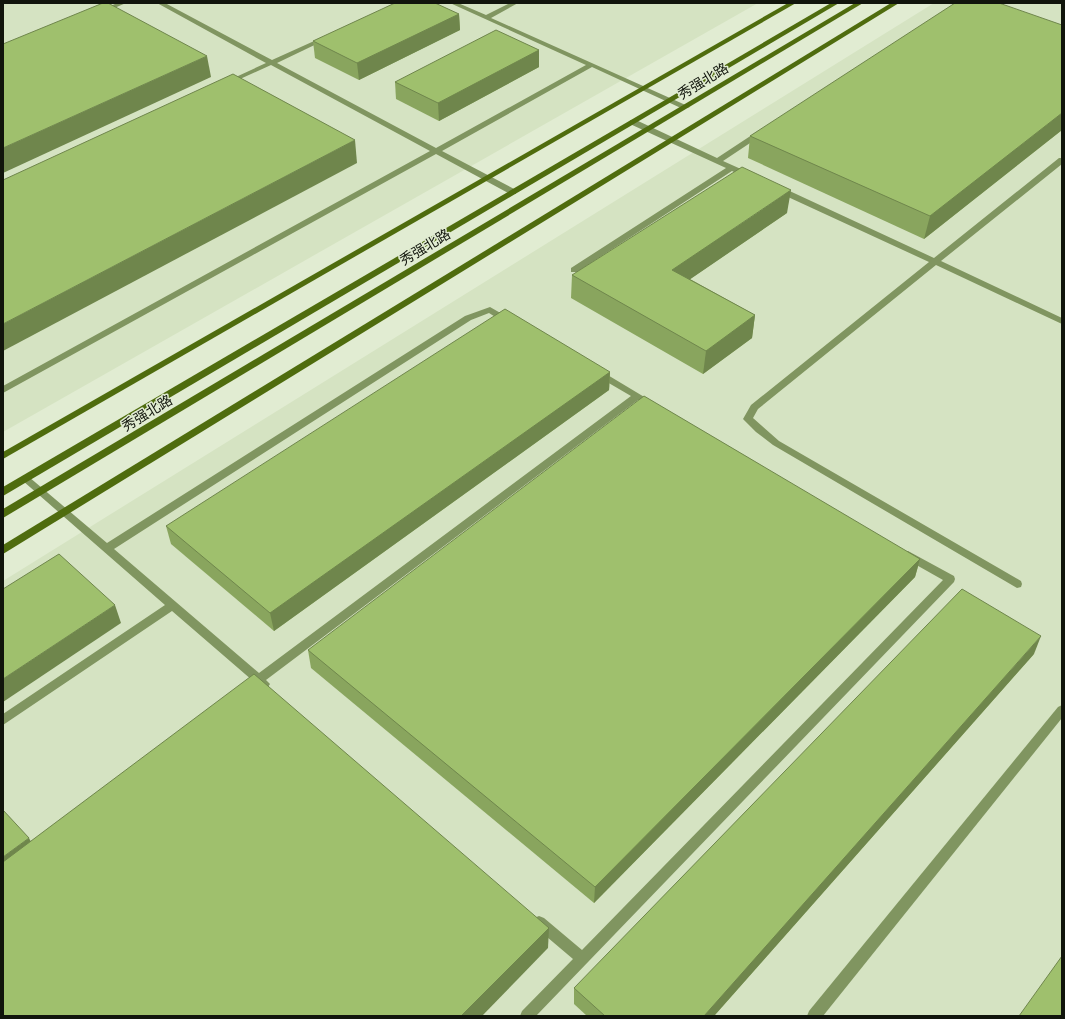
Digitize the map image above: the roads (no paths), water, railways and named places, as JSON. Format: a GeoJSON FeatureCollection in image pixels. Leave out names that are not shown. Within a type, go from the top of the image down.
{"type":"FeatureCollection","features":[{"type":"Feature","properties":{"kind":"street"},"geometry":{"type":"LineString","coordinates":[[3,456],[793,3]]}},
{"type":"Feature","properties":{"kind":"street","name":"秀强北路"},"geometry":{"type":"LineString","coordinates":[[3,492],[836,3]]}},
{"type":"Feature","properties":{"kind":"street","name":"秀强北路"},"geometry":{"type":"LineString","coordinates":[[3,514],[860,3]]}},
{"type":"Feature","properties":{"kind":"street"},"geometry":{"type":"LineString","coordinates":[[3,550],[896,3]]}},
{"type":"Feature","properties":{"kind":"lane"},"geometry":{"type":"LineString","coordinates":[[95,14],[123,3]]}},
{"type":"Feature","properties":{"kind":"lane"},"geometry":{"type":"LineString","coordinates":[[160,3],[513,192]]}},
{"type":"Feature","properties":{"kind":"lane"},"geometry":{"type":"LineString","coordinates":[[454,3],[686,107]]}},
{"type":"Feature","properties":{"kind":"lane"},"geometry":{"type":"LineString","coordinates":[[486,18],[515,3]]}},
{"type":"Feature","properties":{"kind":"lane"},"geometry":{"type":"LineString","coordinates":[[220,86],[329,36]]}},
{"type":"Feature","properties":{"kind":"lane"},"geometry":{"type":"LineString","coordinates":[[3,390],[591,65]]}},
{"type":"Feature","properties":{"kind":"lane"},"geometry":{"type":"LineString","coordinates":[[633,122],[754,178]]}},
{"type":"Feature","properties":{"kind":"lane"},"geometry":{"type":"LineString","coordinates":[[718,161],[770,127]]}},
{"type":"Feature","properties":{"kind":"lane"},"geometry":{"type":"LineString","coordinates":[[1017,584],[776,443],[758,430],[748,419],[754,407],[1062,160]]}},
{"type":"Feature","properties":{"kind":"lane"},"geometry":{"type":"LineString","coordinates":[[574,270],[732,168]]}},
{"type":"Feature","properties":{"kind":"lane"},"geometry":{"type":"LineString","coordinates":[[768,185],[1062,321]]}},
{"type":"Feature","properties":{"kind":"lane"},"geometry":{"type":"LineString","coordinates":[[108,548],[468,318],[490,310],[517,326]]}},
{"type":"Feature","properties":{"kind":"lane"},"geometry":{"type":"LineString","coordinates":[[590,369],[658,408]]}},
{"type":"Feature","properties":{"kind":"lane"},"geometry":{"type":"LineString","coordinates":[[259,679],[637,396]]}},
{"type":"Feature","properties":{"kind":"lane"},"geometry":{"type":"LineString","coordinates":[[26,479],[108,548],[271,690]]}},
{"type":"Feature","properties":{"kind":"lane"},"geometry":{"type":"LineString","coordinates":[[527,1016],[950,579],[895,548]]}},
{"type":"Feature","properties":{"kind":"lane"},"geometry":{"type":"LineString","coordinates":[[3,720],[173,604]]}},
{"type":"Feature","properties":{"kind":"lane"},"geometry":{"type":"LineString","coordinates":[[814,1016],[1062,710]]}},
{"type":"Feature","properties":{"kind":"lane"},"geometry":{"type":"LineString","coordinates":[[528,912],[582,959]]}}]}
